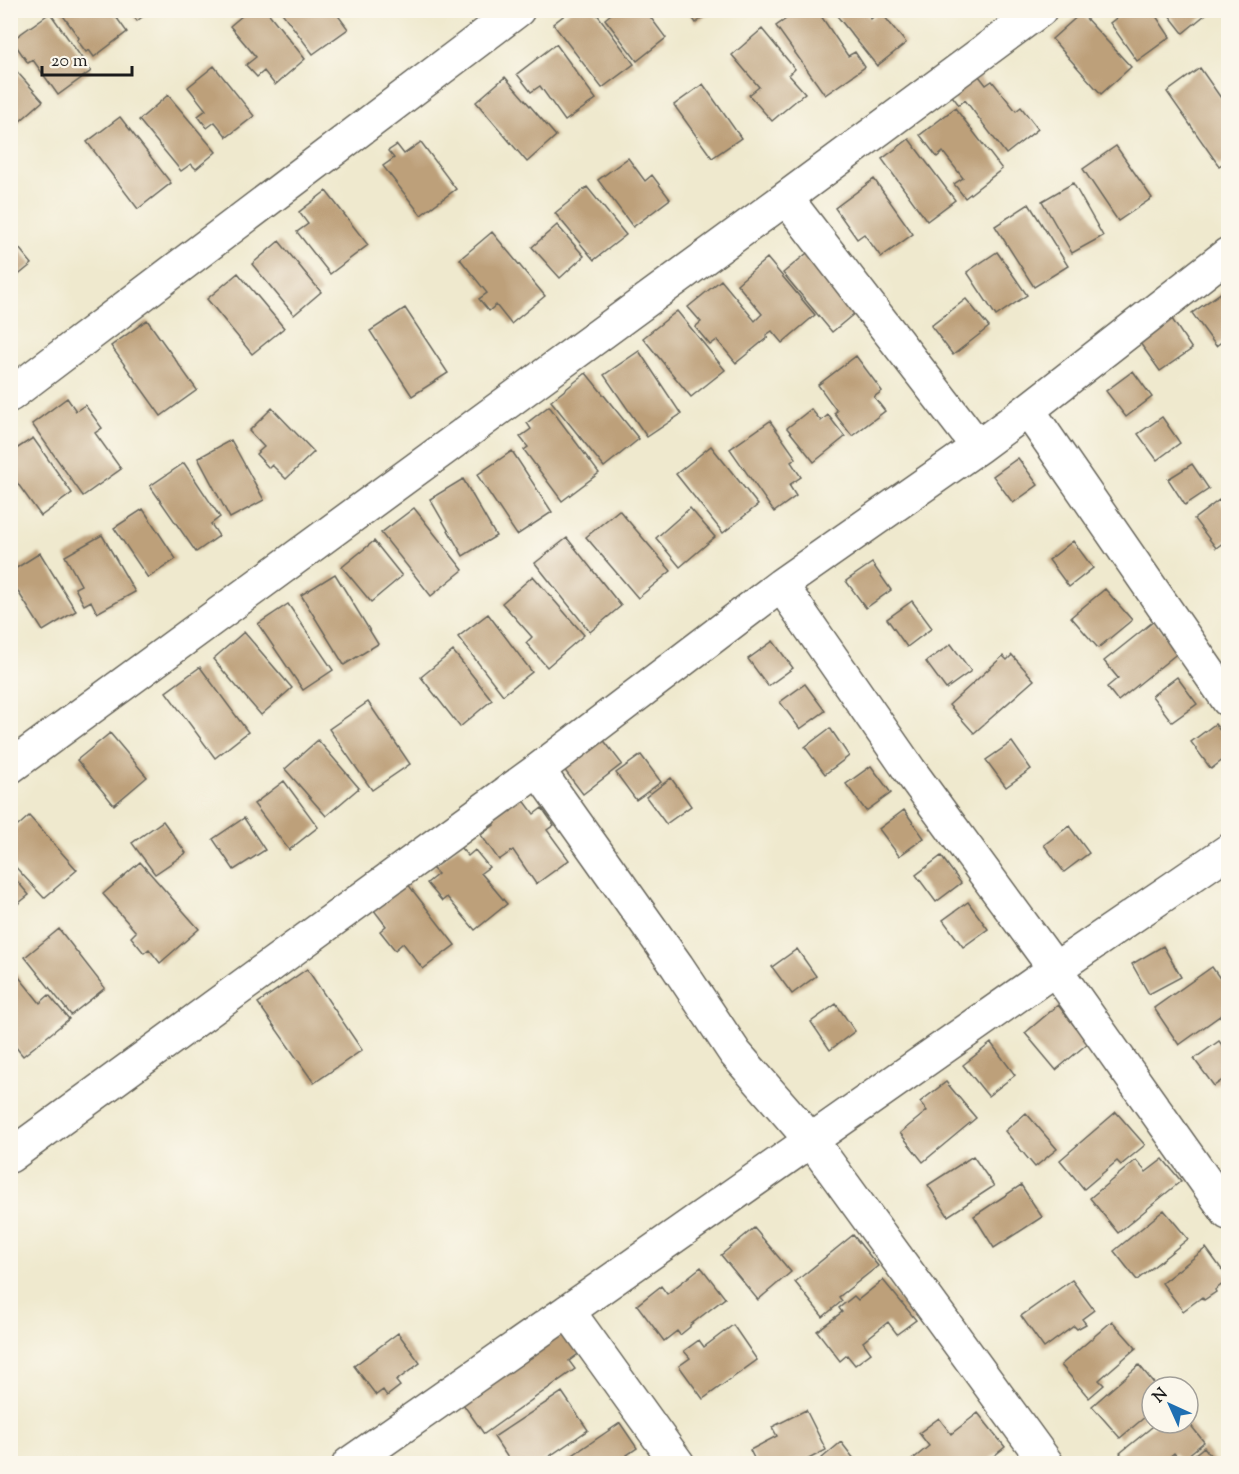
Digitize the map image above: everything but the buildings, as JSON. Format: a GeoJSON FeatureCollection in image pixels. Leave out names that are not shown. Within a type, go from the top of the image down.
{"type":"FeatureCollection","features":[{"type":"Feature","properties":{"kind":"street"},"geometry":{"type":"LineString","coordinates":[[10,395],[518,10]]}},
{"type":"Feature","properties":{"kind":"street"},"geometry":{"type":"LineString","coordinates":[[10,767],[1040,10]]}},
{"type":"Feature","properties":{"kind":"street"},"geometry":{"type":"LineString","coordinates":[[786,198],[978,447]]}},
{"type":"Feature","properties":{"kind":"street"},"geometry":{"type":"LineString","coordinates":[[10,1155],[538,770],[781,585],[978,447],[1228,254]]}},
{"type":"Feature","properties":{"kind":"street"},"geometry":{"type":"LineString","coordinates":[[1028,410],[1228,700]]}},
{"type":"Feature","properties":{"kind":"street"},"geometry":{"type":"LineString","coordinates":[[781,585],[910,771],[1055,969],[1228,1213]]}},
{"type":"Feature","properties":{"kind":"street"},"geometry":{"type":"LineString","coordinates":[[538,770],[677,966],[735,1053],[811,1140],[1047,1464]]}},
{"type":"Feature","properties":{"kind":"street"},"geometry":{"type":"LineString","coordinates":[[349,1464],[1055,969],[1228,851]]}},
{"type":"Feature","properties":{"kind":"street"},"geometry":{"type":"LineString","coordinates":[[568,1311],[678,1464]]}}]}
